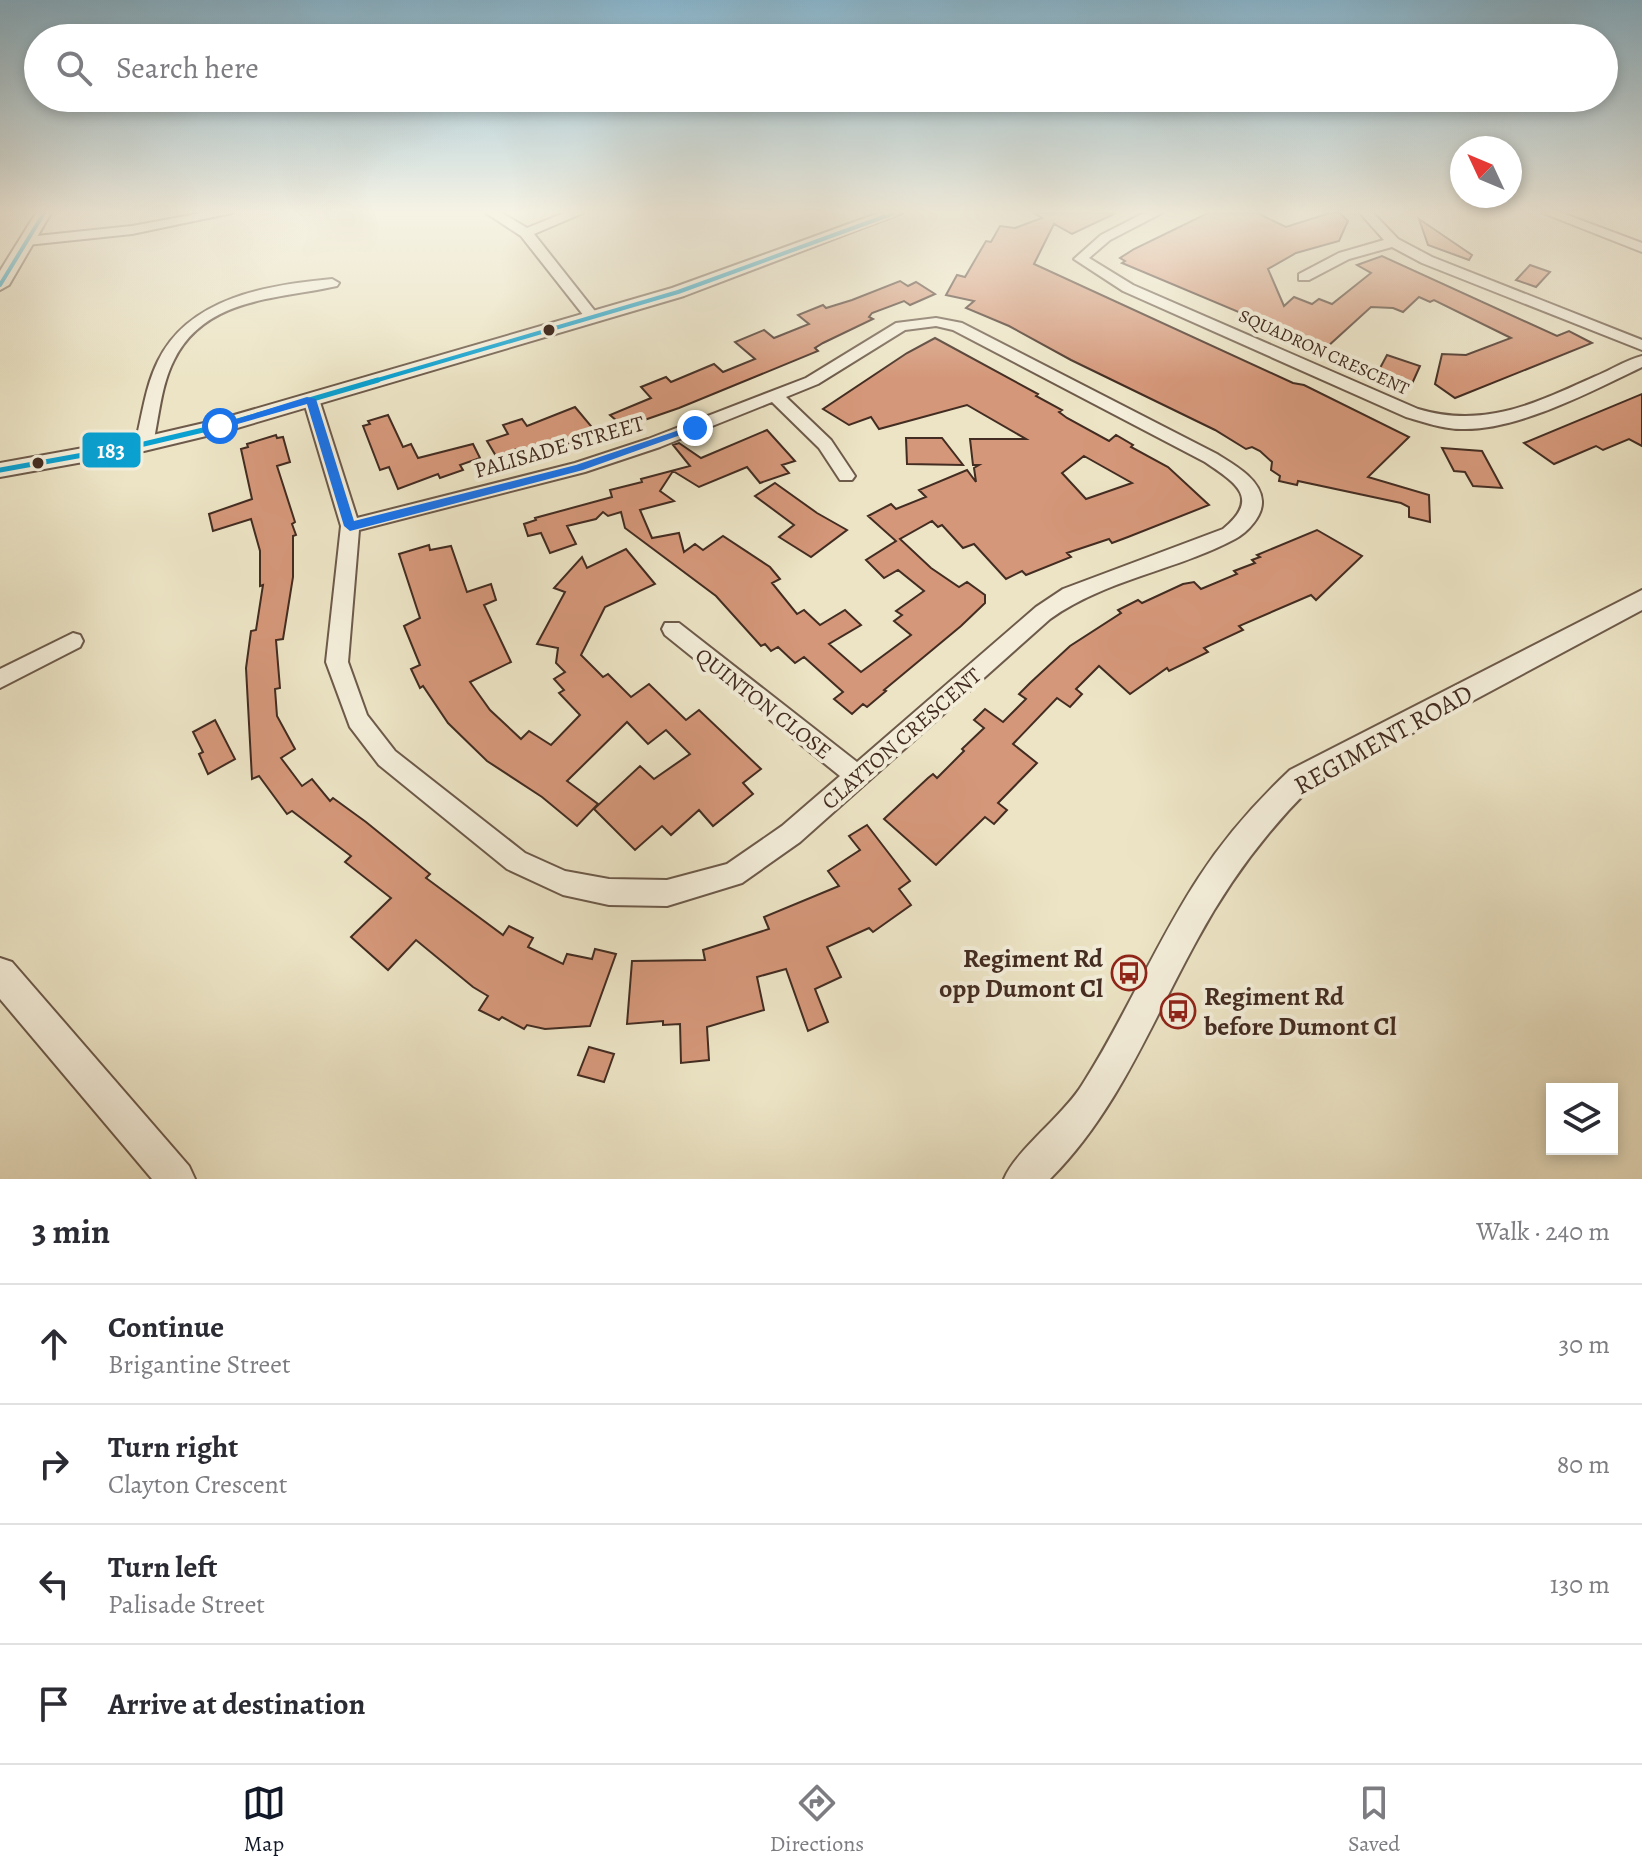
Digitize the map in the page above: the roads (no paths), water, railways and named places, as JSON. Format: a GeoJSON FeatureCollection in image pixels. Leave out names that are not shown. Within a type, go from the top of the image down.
{"type":"FeatureCollection","features":[{"type":"Feature","properties":{"kind":"street"},"geometry":{"type":"LineString","coordinates":[[554,268],[593,318]]}},
{"type":"Feature","properties":{"kind":"street"},"geometry":{"type":"LineString","coordinates":[[0,470],[144,444],[220,426],[593,318],[748,268]]}},
{"type":"Feature","properties":{"kind":"street","name":"SQUADRON CRESCENT"},"geometry":{"type":"LineString","coordinates":[[1093,268],[1128,288],[1396,408],[1432,419],[1465,424],[1499,420],[1642,361]]}},
{"type":"Feature","properties":{"kind":"street"},"geometry":{"type":"LineString","coordinates":[[1304,277],[1321,268]]}},
{"type":"Feature","properties":{"kind":"street"},"geometry":{"type":"LineString","coordinates":[[1446,268],[1642,345]]}},
{"type":"Feature","properties":{"kind":"street"},"geometry":{"type":"LineString","coordinates":[[144,444],[165,361],[177,343],[212,314],[252,296],[332,283]]}},
{"type":"Feature","properties":{"kind":"street"},"geometry":{"type":"LineString","coordinates":[[195,306],[212,314]]}},
{"type":"Feature","properties":{"kind":"street","name":"CLAYTON CRESCENT"},"geometry":{"type":"LineString","coordinates":[[311,399],[350,526],[337,662],[358,720],[387,758],[516,861],[563,883],[609,892],[667,893],[733,874],[791,834],[1031,623],[1070,594],[1230,534],[1248,521],[1253,505],[1250,490],[1237,474],[1211,458],[957,326],[936,322],[901,326],[822,375],[776,397]]}},
{"type":"Feature","properties":{"kind":"street"},"geometry":{"type":"LineString","coordinates":[[776,397],[825,444],[846,476]]}},
{"type":"Feature","properties":{"kind":"street","name":"PALISADE STREET"},"geometry":{"type":"LineString","coordinates":[[350,526],[579,468],[776,397]]}},
{"type":"Feature","properties":{"kind":"street","name":"REGIMENT ROAD"},"geometry":{"type":"LineString","coordinates":[[1029,1177],[1094,1099],[1194,912],[1238,847],[1277,799],[1300,779],[1642,599]]}},
{"type":"Feature","properties":{"kind":"street","name":"QUINTON CLOSE"},"geometry":{"type":"LineString","coordinates":[[672,629],[857,776]]}},
{"type":"Feature","properties":{"kind":"street"},"geometry":{"type":"LineString","coordinates":[[0,679],[73,641]]}},
{"type":"Feature","properties":{"kind":"street"},"geometry":{"type":"LineString","coordinates":[[0,974],[176,1179]]}},
{"type":"Feature","properties":{"kind":"place","name":"Regiment Rd opp Dumont Cl"},"geometry":{"type":"Point","coordinates":[1129,973]}},
{"type":"Feature","properties":{"kind":"place","name":"Regiment Rd before Dumont Cl"},"geometry":{"type":"Point","coordinates":[1178,1011]}}]}
